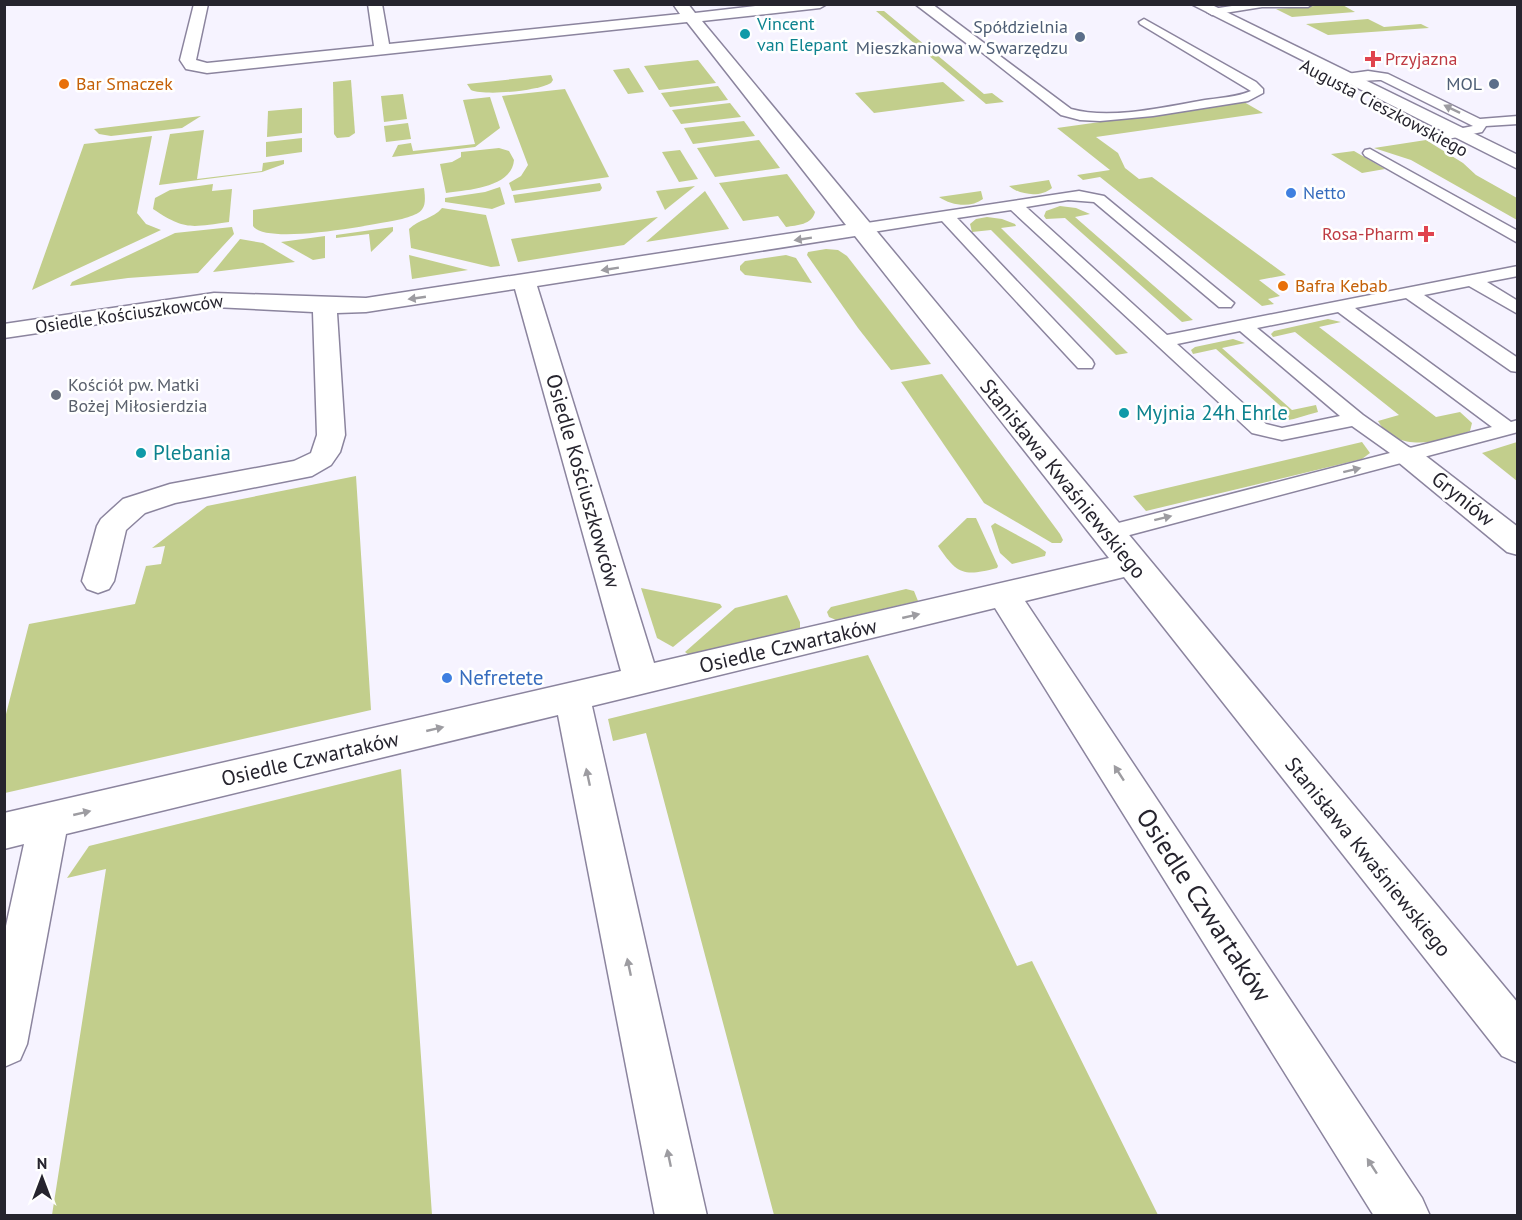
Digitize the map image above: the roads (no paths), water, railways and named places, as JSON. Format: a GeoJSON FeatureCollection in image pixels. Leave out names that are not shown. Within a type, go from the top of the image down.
{"type":"FeatureCollection","features":[{"type":"Feature","properties":{"kind":"street"},"geometry":{"type":"LineString","coordinates":[[201,4],[188,60],[195,67],[221,68],[594,28],[686,8],[812,5]]}},
{"type":"Feature","properties":{"kind":"street"},"geometry":{"type":"LineString","coordinates":[[375,4],[382,50]]}},
{"type":"Feature","properties":{"kind":"street"},"geometry":{"type":"LineString","coordinates":[[922,4],[980,46]]}},
{"type":"Feature","properties":{"kind":"street","name":"Stanisława Kwaśniewskiego"},"geometry":{"type":"LineString","coordinates":[[686,8],[860,230],[1518,1040]]}},
{"type":"Feature","properties":{"kind":"street","name":"Augusta Cieszkowskiego"},"geometry":{"type":"LineString","coordinates":[[1205,8],[1254,34],[1283,54],[1458,133],[1518,163]]}},
{"type":"Feature","properties":{"kind":"street"},"geometry":{"type":"LineString","coordinates":[[585,12],[594,28]]}},
{"type":"Feature","properties":{"kind":"street","name":"Augusta Cieszkowskiego"},"geometry":{"type":"LineString","coordinates":[[1340,79],[1438,137],[1518,178]]}},
{"type":"Feature","properties":{"kind":"street","name":"Osiedle Kościuszkowców"},"geometry":{"type":"LineString","coordinates":[[4,331],[214,300],[355,306],[860,230]]}},
{"type":"Feature","properties":{"kind":"street","name":"Osiedle Kościuszkowców"},"geometry":{"type":"LineString","coordinates":[[524,282],[642,681]]}},
{"type":"Feature","properties":{"kind":"street"},"geometry":{"type":"LineString","coordinates":[[98,581],[112,526],[135,506],[170,494],[291,472],[321,459],[326,452],[331,435],[325,305]]}},
{"type":"Feature","properties":{"kind":"street","name":"Gryniów"},"geometry":{"type":"LineString","coordinates":[[1408,456],[1518,544]]}},
{"type":"Feature","properties":{"kind":"street","name":"Osiedle Czwartaków"},"geometry":{"type":"LineString","coordinates":[[4,831],[1132,564]]}},
{"type":"Feature","properties":{"kind":"street","name":"Osiedle Czwartaków"},"geometry":{"type":"LineString","coordinates":[[1004,594],[1404,1215]]}},
{"type":"Feature","properties":{"kind":"street"},"geometry":{"type":"LineString","coordinates":[[572,697],[681,1215]]}},
{"type":"Feature","properties":{"kind":"street"},"geometry":{"type":"LineString","coordinates":[[4,1044],[49,821]]}},
{"type":"Feature","properties":{"kind":"lane"},"geometry":{"type":"LineString","coordinates":[[1205,8],[1308,4]]}},
{"type":"Feature","properties":{"kind":"lane"},"geometry":{"type":"LineString","coordinates":[[980,46],[1066,112],[1081,118],[1105,118],[1248,97],[1257,93],[1257,89],[1252,85],[1144,22]]}},
{"type":"Feature","properties":{"kind":"lane"},"geometry":{"type":"LineString","coordinates":[[1340,79],[1370,75],[1388,78],[1479,123],[1518,120]]}},
{"type":"Feature","properties":{"kind":"lane"},"geometry":{"type":"LineString","coordinates":[[1438,137],[1477,129],[1480,127],[1479,123]]}},
{"type":"Feature","properties":{"kind":"lane"},"geometry":{"type":"LineString","coordinates":[[1370,153],[1518,238]]}},
{"type":"Feature","properties":{"kind":"lane"},"geometry":{"type":"LineString","coordinates":[[860,230],[1073,196],[1088,196],[1099,199],[1225,303]]}},
{"type":"Feature","properties":{"kind":"lane"},"geometry":{"type":"LineString","coordinates":[[1014,205],[1166,341],[1253,424],[1267,432],[1290,433],[1356,419]]}},
{"type":"Feature","properties":{"kind":"lane"},"geometry":{"type":"LineString","coordinates":[[946,216],[1085,364]]}},
{"type":"Feature","properties":{"kind":"lane"},"geometry":{"type":"LineString","coordinates":[[1166,341],[1518,271]]}},
{"type":"Feature","properties":{"kind":"lane"},"geometry":{"type":"LineString","coordinates":[[1472,280],[1518,309]]}},
{"type":"Feature","properties":{"kind":"lane"},"geometry":{"type":"LineString","coordinates":[[1410,293],[1518,367]]}},
{"type":"Feature","properties":{"kind":"lane"},"geometry":{"type":"LineString","coordinates":[[1341,306],[1512,427]]}},
{"type":"Feature","properties":{"kind":"lane"},"geometry":{"type":"LineString","coordinates":[[1244,326],[1356,419],[1408,456]]}},
{"type":"Feature","properties":{"kind":"lane"},"geometry":{"type":"LineString","coordinates":[[1107,533],[1512,427]]}},
{"type":"Feature","properties":{"kind":"place","name":"Vincent van Elepant"},"geometry":{"type":"Point","coordinates":[745,34]}},
{"type":"Feature","properties":{"kind":"place","name":"Spółdzielnia Mieszkaniowa w Swarzędzu"},"geometry":{"type":"Point","coordinates":[1080,37]}},
{"type":"Feature","properties":{"kind":"place","name":"Przyjazna"},"geometry":{"type":"Point","coordinates":[1373,59]}},
{"type":"Feature","properties":{"kind":"place","name":"Bar Smaczek"},"geometry":{"type":"Point","coordinates":[64,84]}},
{"type":"Feature","properties":{"kind":"place","name":"MOL"},"geometry":{"type":"Point","coordinates":[1494,84]}},
{"type":"Feature","properties":{"kind":"place","name":"Netto"},"geometry":{"type":"Point","coordinates":[1291,193]}},
{"type":"Feature","properties":{"kind":"place","name":"Rosa-Pharm"},"geometry":{"type":"Point","coordinates":[1426,234]}},
{"type":"Feature","properties":{"kind":"place","name":"Bafra Kebab"},"geometry":{"type":"Point","coordinates":[1283,286]}},
{"type":"Feature","properties":{"kind":"place","name":"Kościół pw. Matki Bożej Miłosierdzia"},"geometry":{"type":"Point","coordinates":[56,395]}},
{"type":"Feature","properties":{"kind":"place","name":"Myjnia 24h Ehrle"},"geometry":{"type":"Point","coordinates":[1124,413]}},
{"type":"Feature","properties":{"kind":"place","name":"Plebania"},"geometry":{"type":"Point","coordinates":[141,453]}},
{"type":"Feature","properties":{"kind":"place","name":"Nefretete"},"geometry":{"type":"Point","coordinates":[447,678]}}]}
